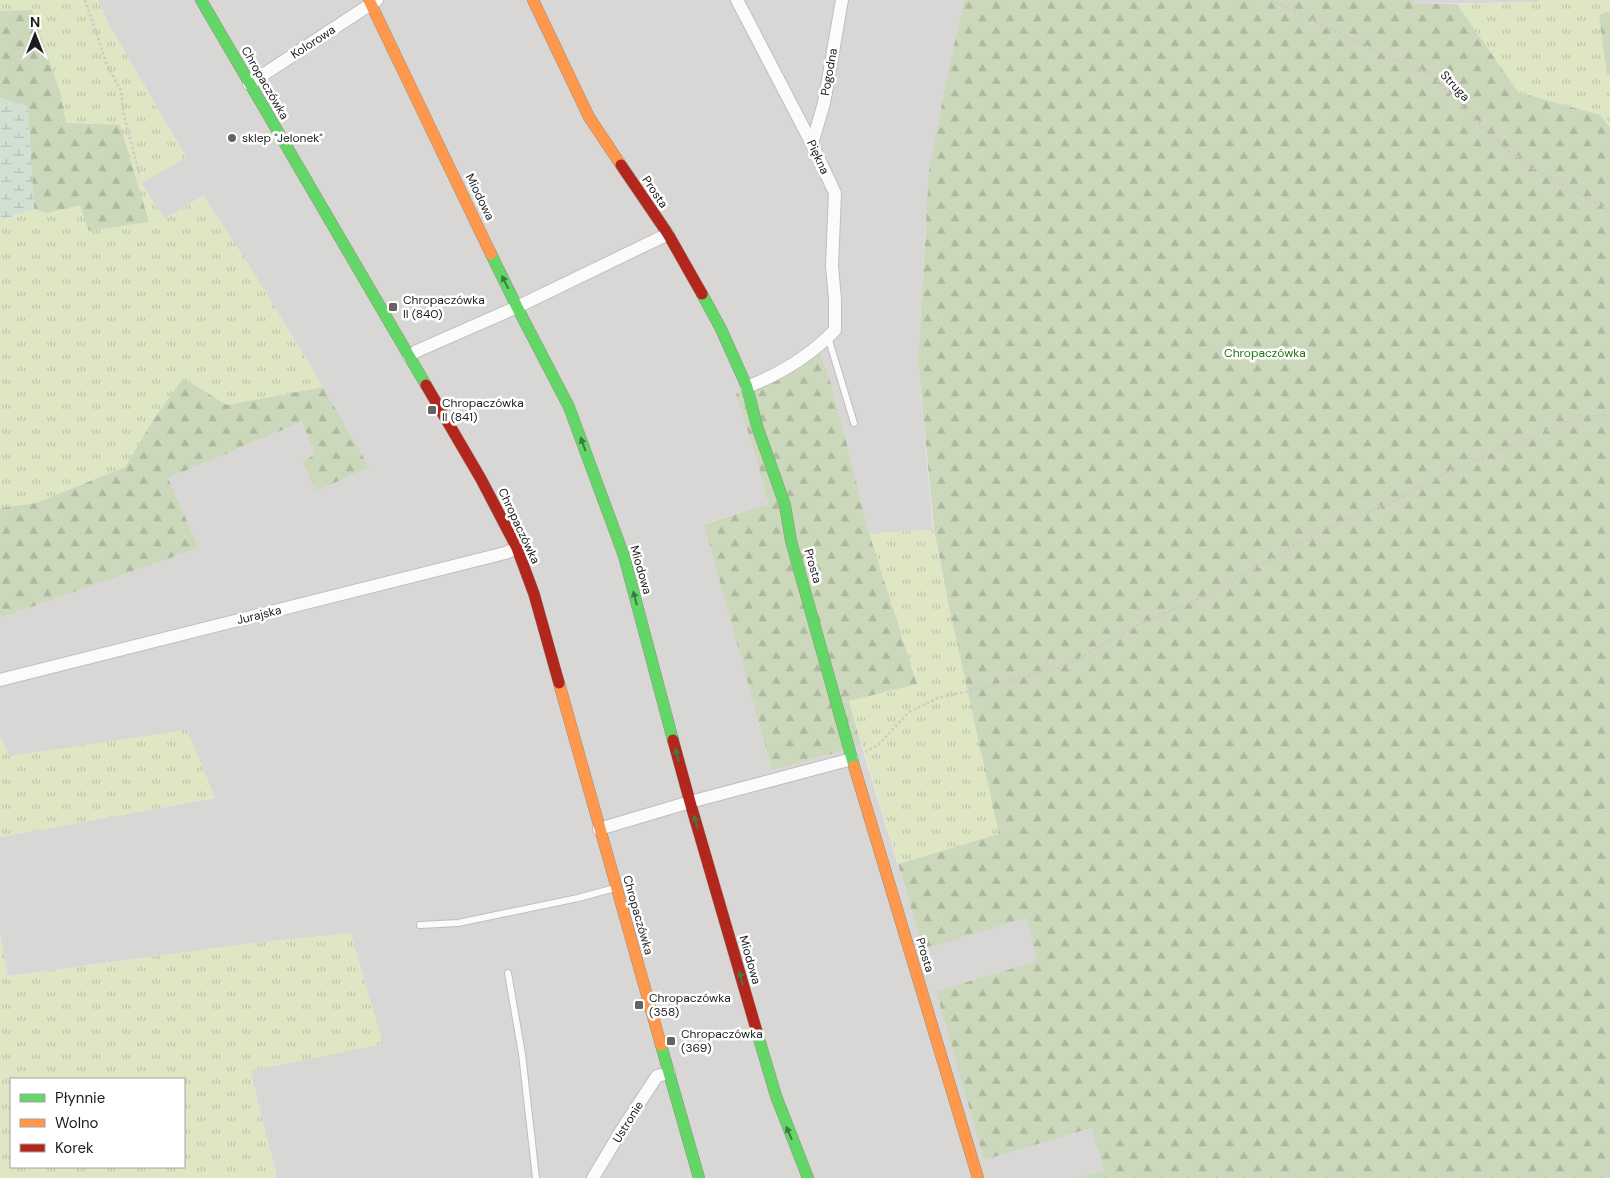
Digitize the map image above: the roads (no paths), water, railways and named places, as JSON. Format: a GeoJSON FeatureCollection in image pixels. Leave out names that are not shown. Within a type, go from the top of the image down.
{"type":"FeatureCollection","features":[{"type":"Feature","properties":{"kind":"street","name":"Chropaczówka"},"geometry":{"type":"LineString","coordinates":[[201,0],[481,479],[517,548],[534,594],[699,1178]]}},
{"type":"Feature","properties":{"kind":"street","name":"Prosta"},"geometry":{"type":"LineString","coordinates":[[533,0],[589,118],[668,234],[721,329],[747,387],[757,426],[785,505],[791,541],[852,759],[978,1178]]}},
{"type":"Feature","properties":{"kind":"street","name":"Piękna"},"geometry":{"type":"LineString","coordinates":[[737,0],[812,144],[835,193],[832,266],[835,300],[831,334]]}},
{"type":"Feature","properties":{"kind":"street","name":"Pogodna"},"geometry":{"type":"LineString","coordinates":[[812,144],[824,103],[842,0]]}},
{"type":"Feature","properties":{"kind":"street","name":"Kolorowa"},"geometry":{"type":"LineString","coordinates":[[250,84],[372,1]]}},
{"type":"Feature","properties":{"kind":"street","name":"Miodowa"},"geometry":{"type":"LineString","coordinates":[[372,1],[517,307],[569,407],[624,556],[690,802],[776,1096],[808,1178]]}},
{"type":"Feature","properties":{"kind":"street"},"geometry":{"type":"LineString","coordinates":[[409,356],[517,307],[668,234]]}},
{"type":"Feature","properties":{"kind":"street"},"geometry":{"type":"LineString","coordinates":[[747,387],[770,378],[816,349],[831,334]]}},
{"type":"Feature","properties":{"kind":"street","name":"Jurajska"},"geometry":{"type":"LineString","coordinates":[[0,680],[505,553],[517,548]]}},
{"type":"Feature","properties":{"kind":"street"},"geometry":{"type":"LineString","coordinates":[[599,829],[690,802],[852,759]]}},
{"type":"Feature","properties":{"kind":"street","name":"Ustronie"},"geometry":{"type":"LineString","coordinates":[[593,1178],[657,1076],[669,1073]]}},
{"type":"Feature","properties":{"kind":"lane"},"geometry":{"type":"LineString","coordinates":[[831,334],[854,423]]}},
{"type":"Feature","properties":{"kind":"lane"},"geometry":{"type":"LineString","coordinates":[[420,925],[458,923],[487,918],[616,888]]}},
{"type":"Feature","properties":{"kind":"lane"},"geometry":{"type":"LineString","coordinates":[[508,973],[522,1054],[536,1178]]}},
{"type":"Feature","properties":{"kind":"place","name":"sklep \"Jelonek\""},"geometry":{"type":"Point","coordinates":[232,138]}},
{"type":"Feature","properties":{"kind":"place","name":"Chropaczówka II (840)"},"geometry":{"type":"Point","coordinates":[393,307]}},
{"type":"Feature","properties":{"kind":"place","name":"Chropaczówka II (841)"},"geometry":{"type":"Point","coordinates":[432,410]}},
{"type":"Feature","properties":{"kind":"place","name":"Chropaczówka (358)"},"geometry":{"type":"Point","coordinates":[639,1005]}},
{"type":"Feature","properties":{"kind":"place","name":"Chropaczówka (369)"},"geometry":{"type":"Point","coordinates":[671,1041]}}]}
